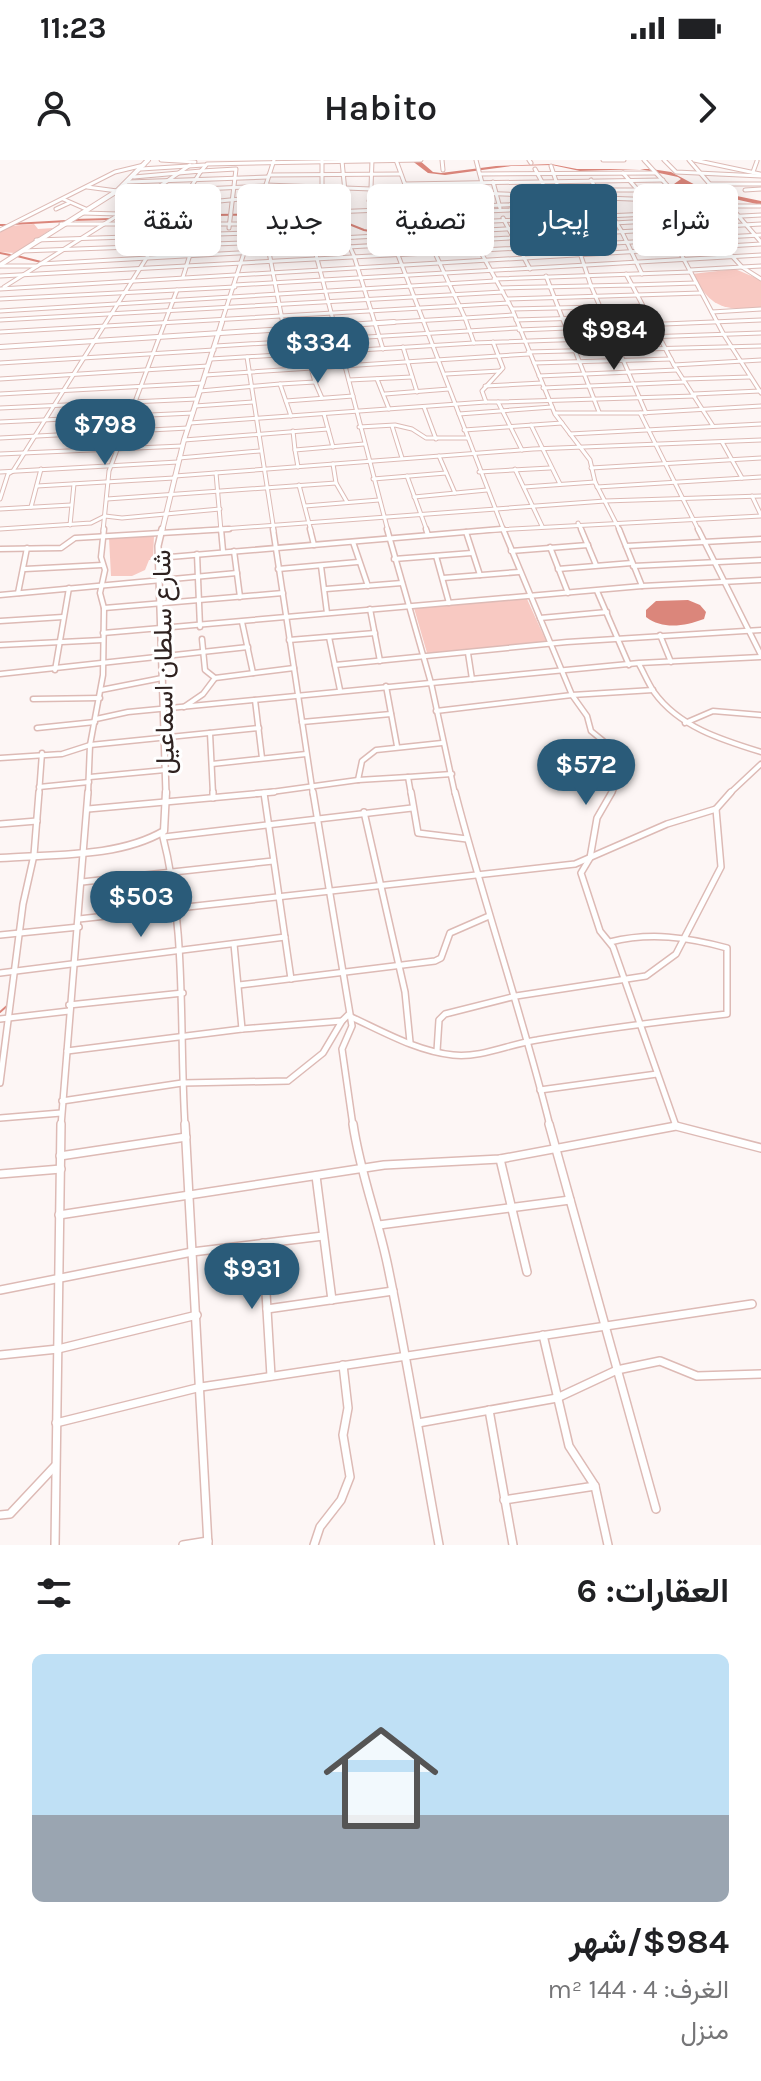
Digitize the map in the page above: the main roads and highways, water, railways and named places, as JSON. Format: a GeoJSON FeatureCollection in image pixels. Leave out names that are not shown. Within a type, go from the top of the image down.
{"type":"FeatureCollection","features":[{"type":"Feature","properties":{"kind":"main road"},"geometry":{"type":"LineString","coordinates":[[0,265],[35,240],[116,192],[145,165]]}},
{"type":"Feature","properties":{"kind":"waterway"},"geometry":{"type":"LineString","coordinates":[[221,215],[237,215]]}},
{"type":"Feature","properties":{"kind":"waterway"},"geometry":{"type":"LineString","coordinates":[[73,220],[111,219]]}},
{"type":"Feature","properties":{"kind":"waterway"},"geometry":{"type":"LineString","coordinates":[[13,224],[67,221]]}},
{"type":"Feature","properties":{"kind":"waterway"},"geometry":{"type":"LineString","coordinates":[[0,225],[7,225]]}},
{"type":"Feature","properties":{"kind":"waterway"},"geometry":{"type":"LineString","coordinates":[[351,225],[367,231]]}},
{"type":"Feature","properties":{"kind":"waterway"},"geometry":{"type":"LineString","coordinates":[[0,253],[10,255]]}},
{"type":"Feature","properties":{"kind":"waterway"},"geometry":{"type":"LineString","coordinates":[[17,256],[41,262]]}},
{"type":"Feature","properties":{"kind":"waterway"},"geometry":{"type":"LineString","coordinates":[[0,1012],[8,1005]]}}]}
